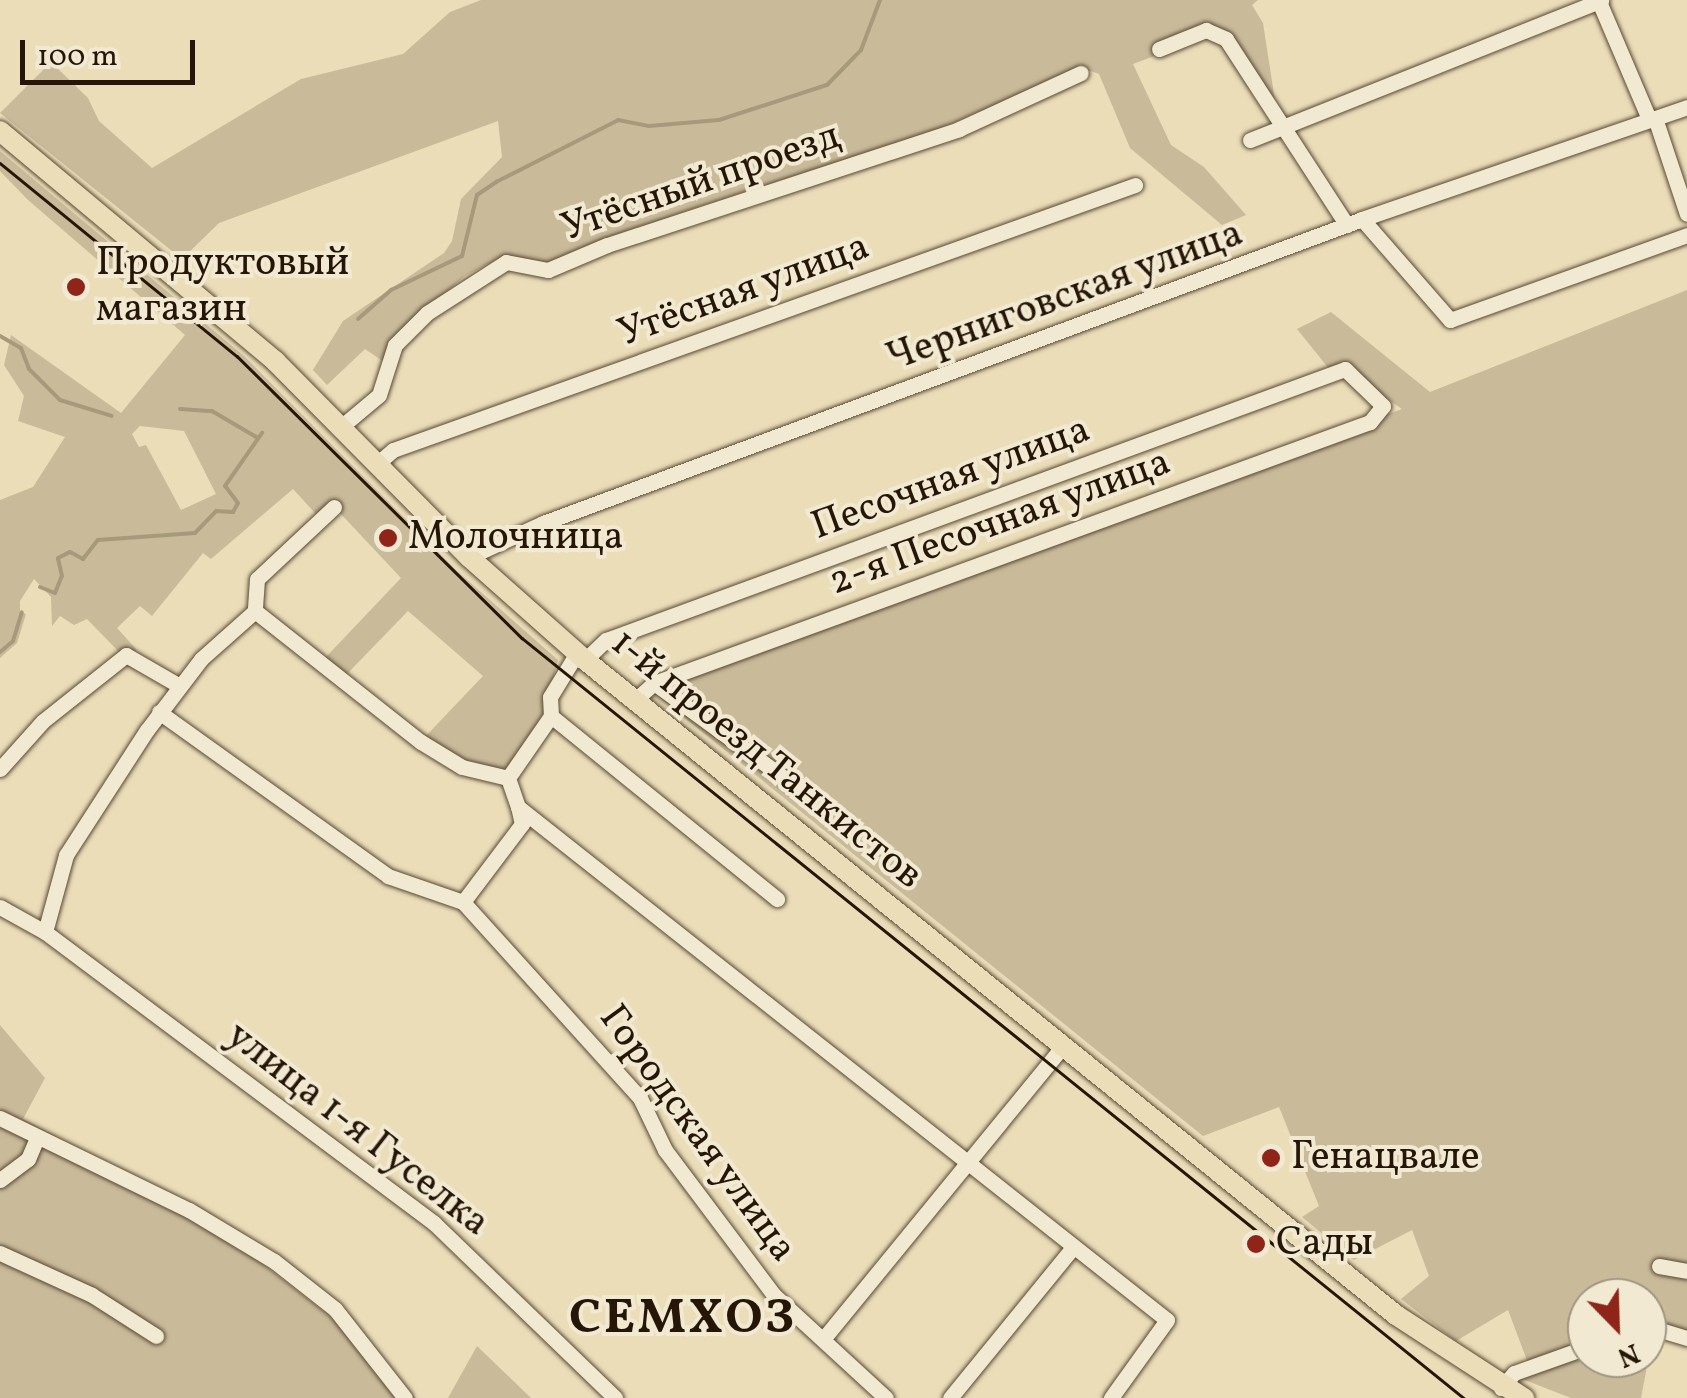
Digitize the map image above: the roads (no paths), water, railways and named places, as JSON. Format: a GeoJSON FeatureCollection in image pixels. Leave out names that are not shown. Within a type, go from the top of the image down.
{"type":"FeatureCollection","features":[{"type":"Feature","properties":{"kind":"main road","name":"1-й проезд Танкистов"},"geometry":{"type":"LineString","coordinates":[[0,131],[220,311],[342,426],[469,556],[581,657],[1396,1315],[1501,1388],[1524,1398]]}},
{"type":"Feature","properties":{"kind":"street"},"geometry":{"type":"LineString","coordinates":[[1250,140],[1600,2],[1652,118],[1687,214]]}},
{"type":"Feature","properties":{"kind":"street"},"geometry":{"type":"LineString","coordinates":[[1159,49],[1216,32],[1234,48],[1280,127],[1355,222],[1450,320],[1687,234]]}},
{"type":"Feature","properties":{"kind":"street","name":"Утёсный проезд"},"geometry":{"type":"LineString","coordinates":[[342,426],[379,395],[394,346],[462,286],[506,262],[548,270],[607,245],[959,128],[1081,73]]}},
{"type":"Feature","properties":{"kind":"street","name":"Черниговская улица"},"geometry":{"type":"LineString","coordinates":[[469,556],[543,523],[1355,222],[1687,107]]}},
{"type":"Feature","properties":{"kind":"street","name":"Утёсная улица"},"geometry":{"type":"LineString","coordinates":[[378,463],[393,450],[1135,185]]}},
{"type":"Feature","properties":{"kind":"street","name":"Песочная улица"},"geometry":{"type":"LineString","coordinates":[[581,657],[606,640],[1345,369],[1383,406]]}},
{"type":"Feature","properties":{"kind":"street","name":"2-я Песочная улица"},"geometry":{"type":"LineString","coordinates":[[635,700],[654,683],[1370,422],[1383,406]]}},
{"type":"Feature","properties":{"kind":"street"},"geometry":{"type":"LineString","coordinates":[[45,932],[66,855],[159,712],[255,611],[257,579],[334,507]]}},
{"type":"Feature","properties":{"kind":"street"},"geometry":{"type":"LineString","coordinates":[[255,611],[421,742],[462,767],[508,778]]}},
{"type":"Feature","properties":{"kind":"street"},"geometry":{"type":"LineString","coordinates":[[0,769],[43,721],[126,654],[180,686]]}},
{"type":"Feature","properties":{"kind":"street"},"geometry":{"type":"LineString","coordinates":[[508,778],[551,716],[550,697],[581,657]]}},
{"type":"Feature","properties":{"kind":"street"},"geometry":{"type":"LineString","coordinates":[[654,683],[802,791]]}},
{"type":"Feature","properties":{"kind":"street","name":"Городская улица"},"geometry":{"type":"LineString","coordinates":[[159,712],[388,876],[463,902],[605,1054],[640,1098],[665,1150],[774,1295],[886,1398]]}},
{"type":"Feature","properties":{"kind":"street"},"geometry":{"type":"LineString","coordinates":[[551,716],[778,899]]}},
{"type":"Feature","properties":{"kind":"street"},"geometry":{"type":"LineString","coordinates":[[463,902],[522,824],[508,778]]}},
{"type":"Feature","properties":{"kind":"street"},"geometry":{"type":"LineString","coordinates":[[518,808],[1167,1320],[1110,1398]]}},
{"type":"Feature","properties":{"kind":"street","name":"улица 1-я Гуселка"},"geometry":{"type":"LineString","coordinates":[[0,907],[45,932],[434,1223],[614,1398]]}},
{"type":"Feature","properties":{"kind":"street"},"geometry":{"type":"LineString","coordinates":[[824,1338],[971,1164],[1064,1045]]}},
{"type":"Feature","properties":{"kind":"street"},"geometry":{"type":"LineString","coordinates":[[0,1118],[189,1210],[274,1261],[335,1309],[405,1398]]}},
{"type":"Feature","properties":{"kind":"street"},"geometry":{"type":"LineString","coordinates":[[0,1180],[28,1159],[37,1138]]}},
{"type":"Feature","properties":{"kind":"street"},"geometry":{"type":"LineString","coordinates":[[950,1398],[1073,1247]]}},
{"type":"Feature","properties":{"kind":"street"},"geometry":{"type":"LineString","coordinates":[[0,1253],[92,1295],[156,1336]]}},
{"type":"Feature","properties":{"kind":"street"},"geometry":{"type":"LineString","coordinates":[[1659,1266],[1687,1270]]}},
{"type":"Feature","properties":{"kind":"street"},"geometry":{"type":"LineString","coordinates":[[1501,1388],[1514,1373],[1567,1353]]}},
{"type":"Feature","properties":{"kind":"waterway"},"geometry":{"type":"LineString","coordinates":[[358,319],[391,290],[462,256],[477,195],[618,120],[649,126],[719,120],[827,85],[861,50],[880,0]]}},
{"type":"Feature","properties":{"kind":"waterway"},"geometry":{"type":"LineString","coordinates":[[0,336],[21,348],[29,369],[60,400],[112,416]]}},
{"type":"Feature","properties":{"kind":"waterway"},"geometry":{"type":"LineString","coordinates":[[180,409],[212,411],[258,438]]}},
{"type":"Feature","properties":{"kind":"waterway"},"geometry":{"type":"LineString","coordinates":[[40,587],[55,593],[62,576],[58,558],[70,552],[83,559],[98,540],[195,533],[216,511],[233,512],[238,503],[225,486],[262,433]]}},
{"type":"Feature","properties":{"kind":"waterway"},"geometry":{"type":"LineString","coordinates":[[0,652],[13,641],[22,612]]}},
{"type":"Feature","properties":{"kind":"tram line"},"geometry":{"type":"LineString","coordinates":[[0,163],[237,356],[522,638],[1464,1398]]}},
{"type":"Feature","properties":{"kind":"place","name":"Продуктовый магазин"},"geometry":{"type":"Point","coordinates":[76,287]}},
{"type":"Feature","properties":{"kind":"place","name":"Молочница"},"geometry":{"type":"Point","coordinates":[388,538]}},
{"type":"Feature","properties":{"kind":"place","name":"Генацвале"},"geometry":{"type":"Point","coordinates":[1271,1158]}},
{"type":"Feature","properties":{"kind":"place","name":"Сады"},"geometry":{"type":"Point","coordinates":[1256,1244]}},
{"type":"Feature","properties":{"kind":"district","name":"СЕМХОЗ"},"geometry":{"type":"Point","coordinates":[683,1320]}}]}
